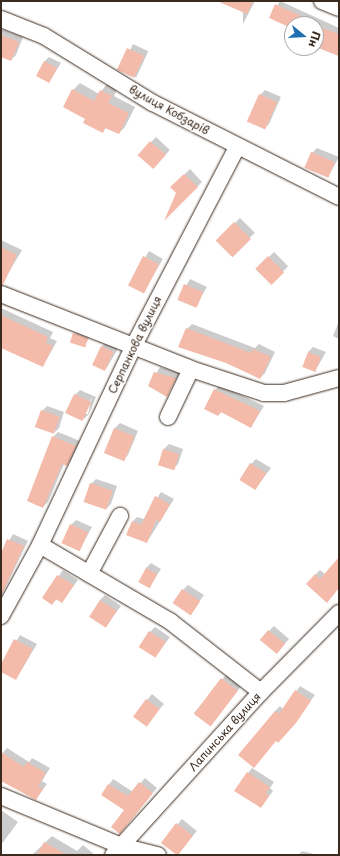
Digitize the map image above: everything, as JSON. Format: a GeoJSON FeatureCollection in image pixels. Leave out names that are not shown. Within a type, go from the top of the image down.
{"type":"FeatureCollection","features":[{"type":"Feature","properties":{"kind":"street"},"geometry":{"type":"LineString","coordinates":[[322,1],[339,8]]}},
{"type":"Feature","properties":{"kind":"street","name":"вулиця Кобзарів"},"geometry":{"type":"LineString","coordinates":[[1,19],[44,36],[153,103],[237,147],[339,197]]}},
{"type":"Feature","properties":{"kind":"street","name":"Серпанкова вулиця"},"geometry":{"type":"LineString","coordinates":[[1,616],[40,545],[133,347],[237,147]]}},
{"type":"Feature","properties":{"kind":"street"},"geometry":{"type":"LineString","coordinates":[[1,294],[133,347],[191,368],[275,394],[339,378]]}},
{"type":"Feature","properties":{"kind":"street"},"geometry":{"type":"LineString","coordinates":[[168,417],[191,368]]}},
{"type":"Feature","properties":{"kind":"street"},"geometry":{"type":"LineString","coordinates":[[89,574],[120,516]]}},
{"type":"Feature","properties":{"kind":"street"},"geometry":{"type":"LineString","coordinates":[[40,545],[171,622],[261,692]]}},
{"type":"Feature","properties":{"kind":"street","name":"Лапинська вулиця"},"geometry":{"type":"LineString","coordinates":[[117,851],[261,692],[339,613]]}},
{"type":"Feature","properties":{"kind":"street"},"geometry":{"type":"LineString","coordinates":[[1,796],[117,851],[158,855]]}},
{"type":"Feature","properties":{"kind":"building"},"geometry":{"type":"Polygon","coordinates":[[[217,1],[253,1],[247,14],[217,1]]]}},
{"type":"Feature","properties":{"kind":"building"},"geometry":{"type":"Polygon","coordinates":[[[275,4],[301,16],[284,16],[284,25],[269,18],[275,4]]]}},
{"type":"Feature","properties":{"kind":"building"},"geometry":{"type":"Polygon","coordinates":[[[324,29],[339,34],[339,56],[324,50],[324,29]]]}},
{"type":"Feature","properties":{"kind":"building"},"geometry":{"type":"Polygon","coordinates":[[[1,35],[19,42],[11,61],[1,57],[1,35]]]}},
{"type":"Feature","properties":{"kind":"building"},"geometry":{"type":"Polygon","coordinates":[[[127,48],[144,56],[134,78],[117,70],[127,48]]]}},
{"type":"Feature","properties":{"kind":"building"},"geometry":{"type":"Polygon","coordinates":[[[44,61],[57,68],[49,83],[36,76],[44,61]]]}},
{"type":"Feature","properties":{"kind":"building"},"geometry":{"type":"Polygon","coordinates":[[[72,89],[94,101],[100,90],[112,96],[108,103],[129,113],[119,134],[105,128],[103,133],[83,123],[85,119],[63,107],[72,89]]]}},
{"type":"Feature","properties":{"kind":"building"},"geometry":{"type":"Polygon","coordinates":[[[259,94],[277,102],[265,130],[247,121],[259,94]]]}},
{"type":"Feature","properties":{"kind":"building"},"geometry":{"type":"Polygon","coordinates":[[[150,141],[166,155],[153,169],[138,155],[150,141]]]}},
{"type":"Feature","properties":{"kind":"building"},"geometry":{"type":"Polygon","coordinates":[[[311,152],[335,162],[328,178],[304,168],[311,152]]]}},
{"type":"Feature","properties":{"kind":"building"},"geometry":{"type":"Polygon","coordinates":[[[184,174],[198,187],[164,221],[176,193],[170,187],[184,174]]]}},
{"type":"Feature","properties":{"kind":"building"},"geometry":{"type":"Polygon","coordinates":[[[234,222],[251,239],[233,257],[216,240],[234,222]]]}},
{"type":"Feature","properties":{"kind":"building"},"geometry":{"type":"Polygon","coordinates":[[[1,247],[17,255],[3,285],[1,285],[1,247]]]}},
{"type":"Feature","properties":{"kind":"building"},"geometry":{"type":"Polygon","coordinates":[[[143,256],[159,264],[144,294],[128,285],[143,256]]]}},
{"type":"Feature","properties":{"kind":"building"},"geometry":{"type":"Polygon","coordinates":[[[268,256],[284,272],[272,285],[255,269],[268,256]]]}},
{"type":"Feature","properties":{"kind":"building"},"geometry":{"type":"Polygon","coordinates":[[[184,284],[203,292],[197,308],[177,300],[184,284]]]}},
{"type":"Feature","properties":{"kind":"building"},"geometry":{"type":"Polygon","coordinates":[[[1,315],[48,337],[46,343],[53,346],[43,367],[1,348],[1,315]]]}},
{"type":"Feature","properties":{"kind":"building"},"geometry":{"type":"Polygon","coordinates":[[[186,328],[251,353],[253,349],[271,357],[260,379],[226,363],[178,347],[186,328]]]}},
{"type":"Feature","properties":{"kind":"building"},"geometry":{"type":"Polygon","coordinates":[[[73,333],[88,338],[85,347],[70,343],[73,333]]]}},
{"type":"Feature","properties":{"kind":"building"},"geometry":{"type":"Polygon","coordinates":[[[101,346],[114,352],[105,371],[92,365],[101,346]]]}},
{"type":"Feature","properties":{"kind":"building"},"geometry":{"type":"Polygon","coordinates":[[[308,352],[321,357],[315,372],[302,367],[308,352]]]}},
{"type":"Feature","properties":{"kind":"building"},"geometry":{"type":"Polygon","coordinates":[[[154,372],[176,378],[167,397],[148,386],[154,372]]]}},
{"type":"Feature","properties":{"kind":"building"},"geometry":{"type":"Polygon","coordinates":[[[214,389],[260,411],[251,428],[221,412],[218,416],[204,409],[214,389]]]}},
{"type":"Feature","properties":{"kind":"building"},"geometry":{"type":"Polygon","coordinates":[[[74,394],[91,402],[82,421],[65,413],[74,394]]]}},
{"type":"Feature","properties":{"kind":"building"},"geometry":{"type":"Polygon","coordinates":[[[41,410],[60,417],[54,434],[35,427],[41,410]]]}},
{"type":"Feature","properties":{"kind":"building"},"geometry":{"type":"Polygon","coordinates":[[[114,428],[134,436],[124,461],[104,453],[114,428]]]}},
{"type":"Feature","properties":{"kind":"building"},"geometry":{"type":"Polygon","coordinates":[[[52,436],[76,446],[67,466],[62,464],[43,508],[27,501],[52,436]]]}},
{"type":"Feature","properties":{"kind":"building"},"geometry":{"type":"Polygon","coordinates":[[[163,449],[179,454],[174,470],[158,465],[163,449]]]}},
{"type":"Feature","properties":{"kind":"building"},"geometry":{"type":"Polygon","coordinates":[[[250,463],[266,473],[256,490],[239,480],[250,463]]]}},
{"type":"Feature","properties":{"kind":"building"},"geometry":{"type":"Polygon","coordinates":[[[90,483],[113,491],[106,510],[83,502],[90,483]]]}},
{"type":"Feature","properties":{"kind":"building"},"geometry":{"type":"Polygon","coordinates":[[[155,496],[170,504],[160,522],[156,520],[147,543],[126,535],[132,521],[141,525],[155,496]]]}},
{"type":"Feature","properties":{"kind":"building"},"geometry":{"type":"Polygon","coordinates":[[[70,524],[88,532],[80,551],[61,543],[70,524]]]}},
{"type":"Feature","properties":{"kind":"building"},"geometry":{"type":"Polygon","coordinates":[[[7,539],[24,546],[1,596],[1,553],[7,539]]]}},
{"type":"Feature","properties":{"kind":"building"},"geometry":{"type":"Polygon","coordinates":[[[339,557],[339,588],[327,603],[306,584],[315,574],[320,579],[339,557]]]}},
{"type":"Feature","properties":{"kind":"building"},"geometry":{"type":"Polygon","coordinates":[[[146,568],[157,574],[150,588],[138,582],[146,568]]]}},
{"type":"Feature","properties":{"kind":"building"},"geometry":{"type":"Polygon","coordinates":[[[57,575],[74,585],[62,603],[56,599],[52,605],[42,598],[57,575]]]}},
{"type":"Feature","properties":{"kind":"building"},"geometry":{"type":"Polygon","coordinates":[[[182,589],[200,601],[191,615],[172,603],[182,589]]]}},
{"type":"Feature","properties":{"kind":"building"},"geometry":{"type":"Polygon","coordinates":[[[100,600],[117,611],[106,628],[89,617],[100,600]]]}},
{"type":"Feature","properties":{"kind":"building"},"geometry":{"type":"Polygon","coordinates":[[[268,630],[285,644],[277,654],[260,640],[268,630]]]}},
{"type":"Feature","properties":{"kind":"building"},"geometry":{"type":"Polygon","coordinates":[[[149,631],[166,642],[155,658],[139,647],[149,631]]]}},
{"type":"Feature","properties":{"kind":"building"},"geometry":{"type":"Polygon","coordinates":[[[14,639],[33,649],[16,680],[1,672],[1,664],[14,639]]]}},
{"type":"Feature","properties":{"kind":"building"},"geometry":{"type":"Polygon","coordinates":[[[221,678],[238,691],[211,727],[194,714],[221,678]]]}},
{"type":"Feature","properties":{"kind":"building"},"geometry":{"type":"Polygon","coordinates":[[[295,690],[311,701],[296,723],[278,743],[276,741],[254,768],[238,755],[275,711],[279,714],[295,690]]]}},
{"type":"Feature","properties":{"kind":"building"},"geometry":{"type":"Polygon","coordinates":[[[146,699],[160,709],[147,727],[133,717],[146,699]]]}},
{"type":"Feature","properties":{"kind":"building"},"geometry":{"type":"Polygon","coordinates":[[[1,752],[24,767],[27,762],[46,773],[38,786],[43,789],[36,800],[1,781],[1,752]]]}},
{"type":"Feature","properties":{"kind":"building"},"geometry":{"type":"Polygon","coordinates":[[[247,772],[270,787],[266,793],[269,796],[261,808],[234,791],[247,772]]]}},
{"type":"Feature","properties":{"kind":"building"},"geometry":{"type":"Polygon","coordinates":[[[139,782],[153,793],[120,834],[111,827],[124,810],[101,795],[108,784],[128,796],[139,782]]]}},
{"type":"Feature","properties":{"kind":"building"},"geometry":{"type":"Polygon","coordinates":[[[176,823],[193,836],[178,855],[161,843],[176,823]]]}},
{"type":"Feature","properties":{"kind":"building"},"geometry":{"type":"Polygon","coordinates":[[[44,842],[67,855],[37,855],[44,842]]]}}]}
